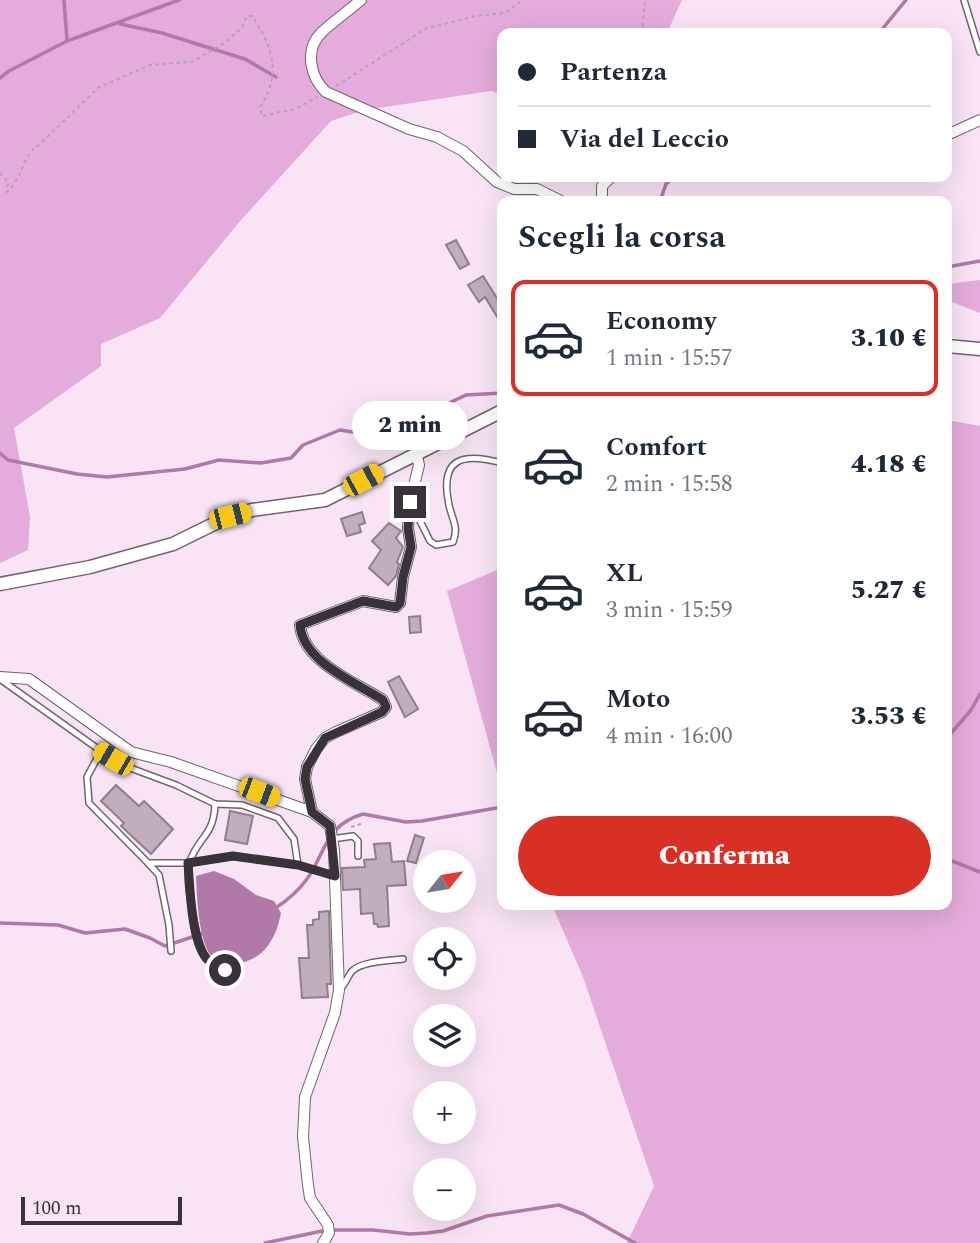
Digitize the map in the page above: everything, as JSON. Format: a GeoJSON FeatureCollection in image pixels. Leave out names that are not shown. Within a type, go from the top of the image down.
{"type":"FeatureCollection","features":[{"type":"Feature","properties":{"kind":"street"},"geometry":{"type":"LineString","coordinates":[[361,0],[320,33],[312,51],[311,71],[316,83],[326,92],[463,151],[497,182],[514,189],[537,189],[551,196]]}},
{"type":"Feature","properties":{"kind":"street"},"geometry":{"type":"LineString","coordinates":[[952,133],[980,120]]}},
{"type":"Feature","properties":{"kind":"street"},"geometry":{"type":"LineString","coordinates":[[952,346],[980,349]]}},
{"type":"Feature","properties":{"kind":"street"},"geometry":{"type":"LineString","coordinates":[[0,584],[90,567],[173,544],[230,516],[252,510],[325,500],[497,414]]}},
{"type":"Feature","properties":{"kind":"street"},"geometry":{"type":"LineString","coordinates":[[312,812],[305,779],[307,767],[316,749],[325,738],[382,712],[386,707],[383,700],[320,661],[301,638],[300,625],[363,601],[396,607],[400,603],[411,547],[408,528],[410,502],[419,465],[417,456]]}},
{"type":"Feature","properties":{"kind":"street"},"geometry":{"type":"LineString","coordinates":[[0,678],[29,679],[131,752],[171,762],[312,812],[330,826],[335,876],[339,990],[335,1013],[305,1097],[303,1137],[310,1198],[329,1229],[323,1243]]}},
{"type":"Feature","properties":{"kind":"lane"},"geometry":{"type":"LineString","coordinates":[[964,0],[980,52]]}},
{"type":"Feature","properties":{"kind":"lane"},"geometry":{"type":"LineString","coordinates":[[410,502],[430,541],[436,545],[453,542],[457,533],[456,522],[449,507],[447,474],[452,466],[478,456],[497,462]]}},
{"type":"Feature","properties":{"kind":"lane"},"geometry":{"type":"LineString","coordinates":[[0,678],[125,766],[176,785],[215,804],[242,805],[278,818],[294,839],[298,865]]}},
{"type":"Feature","properties":{"kind":"lane"},"geometry":{"type":"LineString","coordinates":[[101,751],[87,777],[89,803],[159,874],[171,951]]}},
{"type":"Feature","properties":{"kind":"lane"},"geometry":{"type":"LineString","coordinates":[[215,804],[215,822],[188,863],[192,910],[200,945],[207,959],[237,975]]}},
{"type":"Feature","properties":{"kind":"lane"},"geometry":{"type":"LineString","coordinates":[[332,839],[353,836],[358,841],[358,856]]}},
{"type":"Feature","properties":{"kind":"lane"},"geometry":{"type":"LineString","coordinates":[[148,863],[188,863],[233,856],[298,865],[335,876]]}},
{"type":"Feature","properties":{"kind":"lane"},"geometry":{"type":"LineString","coordinates":[[339,990],[346,984],[350,973],[359,966],[403,959]]}},
{"type":"Feature","properties":{"kind":"path"},"geometry":{"type":"LineString","coordinates":[[0,173],[8,182],[7,192],[19,180],[30,150],[39,145],[98,88],[150,65],[192,62],[226,42],[242,27],[247,16],[252,16],[263,32],[274,70],[268,96],[261,107],[262,116],[295,109],[428,28],[476,16],[505,13],[523,0]]}},
{"type":"Feature","properties":{"kind":"path"},"geometry":{"type":"LineString","coordinates":[[642,28],[645,0]]}},
{"type":"Feature","properties":{"kind":"shaded area"},"geometry":{"type":"Polygon","coordinates":[[[0,0],[682,0],[669,28],[497,28],[497,93],[491,91],[365,110],[331,121],[241,220],[160,318],[101,344],[101,366],[14,428],[30,517],[28,550],[0,563],[0,0]]]}},
{"type":"Feature","properties":{"kind":"shaded area"},"geometry":{"type":"Polygon","coordinates":[[[980,280],[980,313],[952,302],[952,283],[980,280]]]}},
{"type":"Feature","properties":{"kind":"shaded area"},"geometry":{"type":"Polygon","coordinates":[[[952,421],[980,426],[980,1243],[627,1243],[654,1186],[583,977],[554,910],[952,910],[952,421]]]}},
{"type":"Feature","properties":{"kind":"shaded area"},"geometry":{"type":"Polygon","coordinates":[[[497,570],[497,773],[447,591],[497,570]]]}},
{"type":"Feature","properties":{"kind":"shaded area"},"geometry":{"type":"Polygon","coordinates":[[[214,871],[234,879],[256,895],[274,901],[281,913],[276,932],[269,944],[248,961],[224,964],[212,957],[207,950],[199,918],[196,876],[214,871]]]}},
{"type":"Feature","properties":{"kind":"building"},"geometry":{"type":"Polygon","coordinates":[[[456,240],[469,264],[460,269],[446,245],[456,240]]]}},
{"type":"Feature","properties":{"kind":"building"},"geometry":{"type":"Polygon","coordinates":[[[483,276],[497,298],[497,317],[485,297],[479,302],[468,285],[483,276]]]}},
{"type":"Feature","properties":{"kind":"building"},"geometry":{"type":"Polygon","coordinates":[[[362,512],[365,523],[359,525],[361,532],[347,536],[341,519],[362,512]]]}},
{"type":"Feature","properties":{"kind":"building"},"geometry":{"type":"Polygon","coordinates":[[[389,523],[401,531],[396,538],[403,547],[397,562],[399,564],[396,576],[388,585],[369,568],[381,550],[372,541],[389,523]]]}},
{"type":"Feature","properties":{"kind":"building"},"geometry":{"type":"Polygon","coordinates":[[[420,616],[421,632],[410,633],[409,617],[420,616]]]}},
{"type":"Feature","properties":{"kind":"building"},"geometry":{"type":"Polygon","coordinates":[[[399,676],[418,709],[405,717],[388,682],[399,676]]]}},
{"type":"Feature","properties":{"kind":"building"},"geometry":{"type":"Polygon","coordinates":[[[116,785],[139,806],[144,801],[173,829],[151,854],[121,826],[124,823],[101,801],[116,785]]]}},
{"type":"Feature","properties":{"kind":"building"},"geometry":{"type":"Polygon","coordinates":[[[230,811],[253,816],[247,844],[225,840],[230,811]]]}},
{"type":"Feature","properties":{"kind":"building"},"geometry":{"type":"Polygon","coordinates":[[[415,835],[424,838],[420,850],[413,850],[413,862],[407,861],[415,835]]]}},
{"type":"Feature","properties":{"kind":"building"},"geometry":{"type":"Polygon","coordinates":[[[390,843],[392,862],[404,861],[406,885],[387,886],[389,926],[378,927],[374,924],[373,913],[361,914],[360,889],[343,890],[342,868],[365,867],[364,860],[376,859],[374,844],[390,843]]]}},
{"type":"Feature","properties":{"kind":"building"},"geometry":{"type":"Polygon","coordinates":[[[329,911],[331,984],[327,984],[328,997],[302,998],[299,958],[309,958],[307,925],[313,925],[313,920],[319,919],[319,912],[329,911]]]}},
{"type":"Feature","properties":{"kind":"waterway"},"geometry":{"type":"LineString","coordinates":[[64,0],[67,40]]}},
{"type":"Feature","properties":{"kind":"waterway"},"geometry":{"type":"LineString","coordinates":[[0,78],[67,41],[179,0]]}},
{"type":"Feature","properties":{"kind":"waterway"},"geometry":{"type":"LineString","coordinates":[[883,28],[906,0]]}},
{"type":"Feature","properties":{"kind":"waterway"},"geometry":{"type":"LineString","coordinates":[[120,24],[162,33],[245,59],[276,77]]}},
{"type":"Feature","properties":{"kind":"waterway"},"geometry":{"type":"LineString","coordinates":[[662,196],[668,182]]}},
{"type":"Feature","properties":{"kind":"waterway"},"geometry":{"type":"LineString","coordinates":[[952,266],[980,261]]}},
{"type":"Feature","properties":{"kind":"waterway"},"geometry":{"type":"LineString","coordinates":[[0,453],[8,460],[77,474],[107,477],[185,469],[219,460],[261,463],[291,458],[303,445],[340,430],[365,434],[432,411],[466,395],[497,393]]}},
{"type":"Feature","properties":{"kind":"waterway"},"geometry":{"type":"LineString","coordinates":[[952,732],[971,710],[980,694]]}},
{"type":"Feature","properties":{"kind":"waterway"},"geometry":{"type":"LineString","coordinates":[[274,909],[304,883],[328,840],[350,819],[363,814],[406,822],[422,821],[497,808]]}},
{"type":"Feature","properties":{"kind":"waterway"},"geometry":{"type":"LineString","coordinates":[[952,861],[980,872]]}},
{"type":"Feature","properties":{"kind":"waterway"},"geometry":{"type":"LineString","coordinates":[[0,923],[58,925],[85,933],[125,929],[165,946],[207,932]]}},
{"type":"Feature","properties":{"kind":"waterway"},"geometry":{"type":"LineString","coordinates":[[265,1243],[327,1230],[373,1230],[410,1234],[443,1231],[487,1216],[559,1205],[583,1214],[635,1243]]}},
{"type":"Feature","properties":{"kind":"route"},"geometry":{"type":"LineString","coordinates":[[225,970],[207,959],[200,945],[192,910],[188,863],[233,856],[298,865],[335,876],[330,826],[312,812],[305,779],[307,767],[325,738],[382,712],[386,707],[383,700],[320,661],[301,638],[300,625],[363,601],[396,607],[400,603],[411,547],[408,528],[410,502]]}}]}
